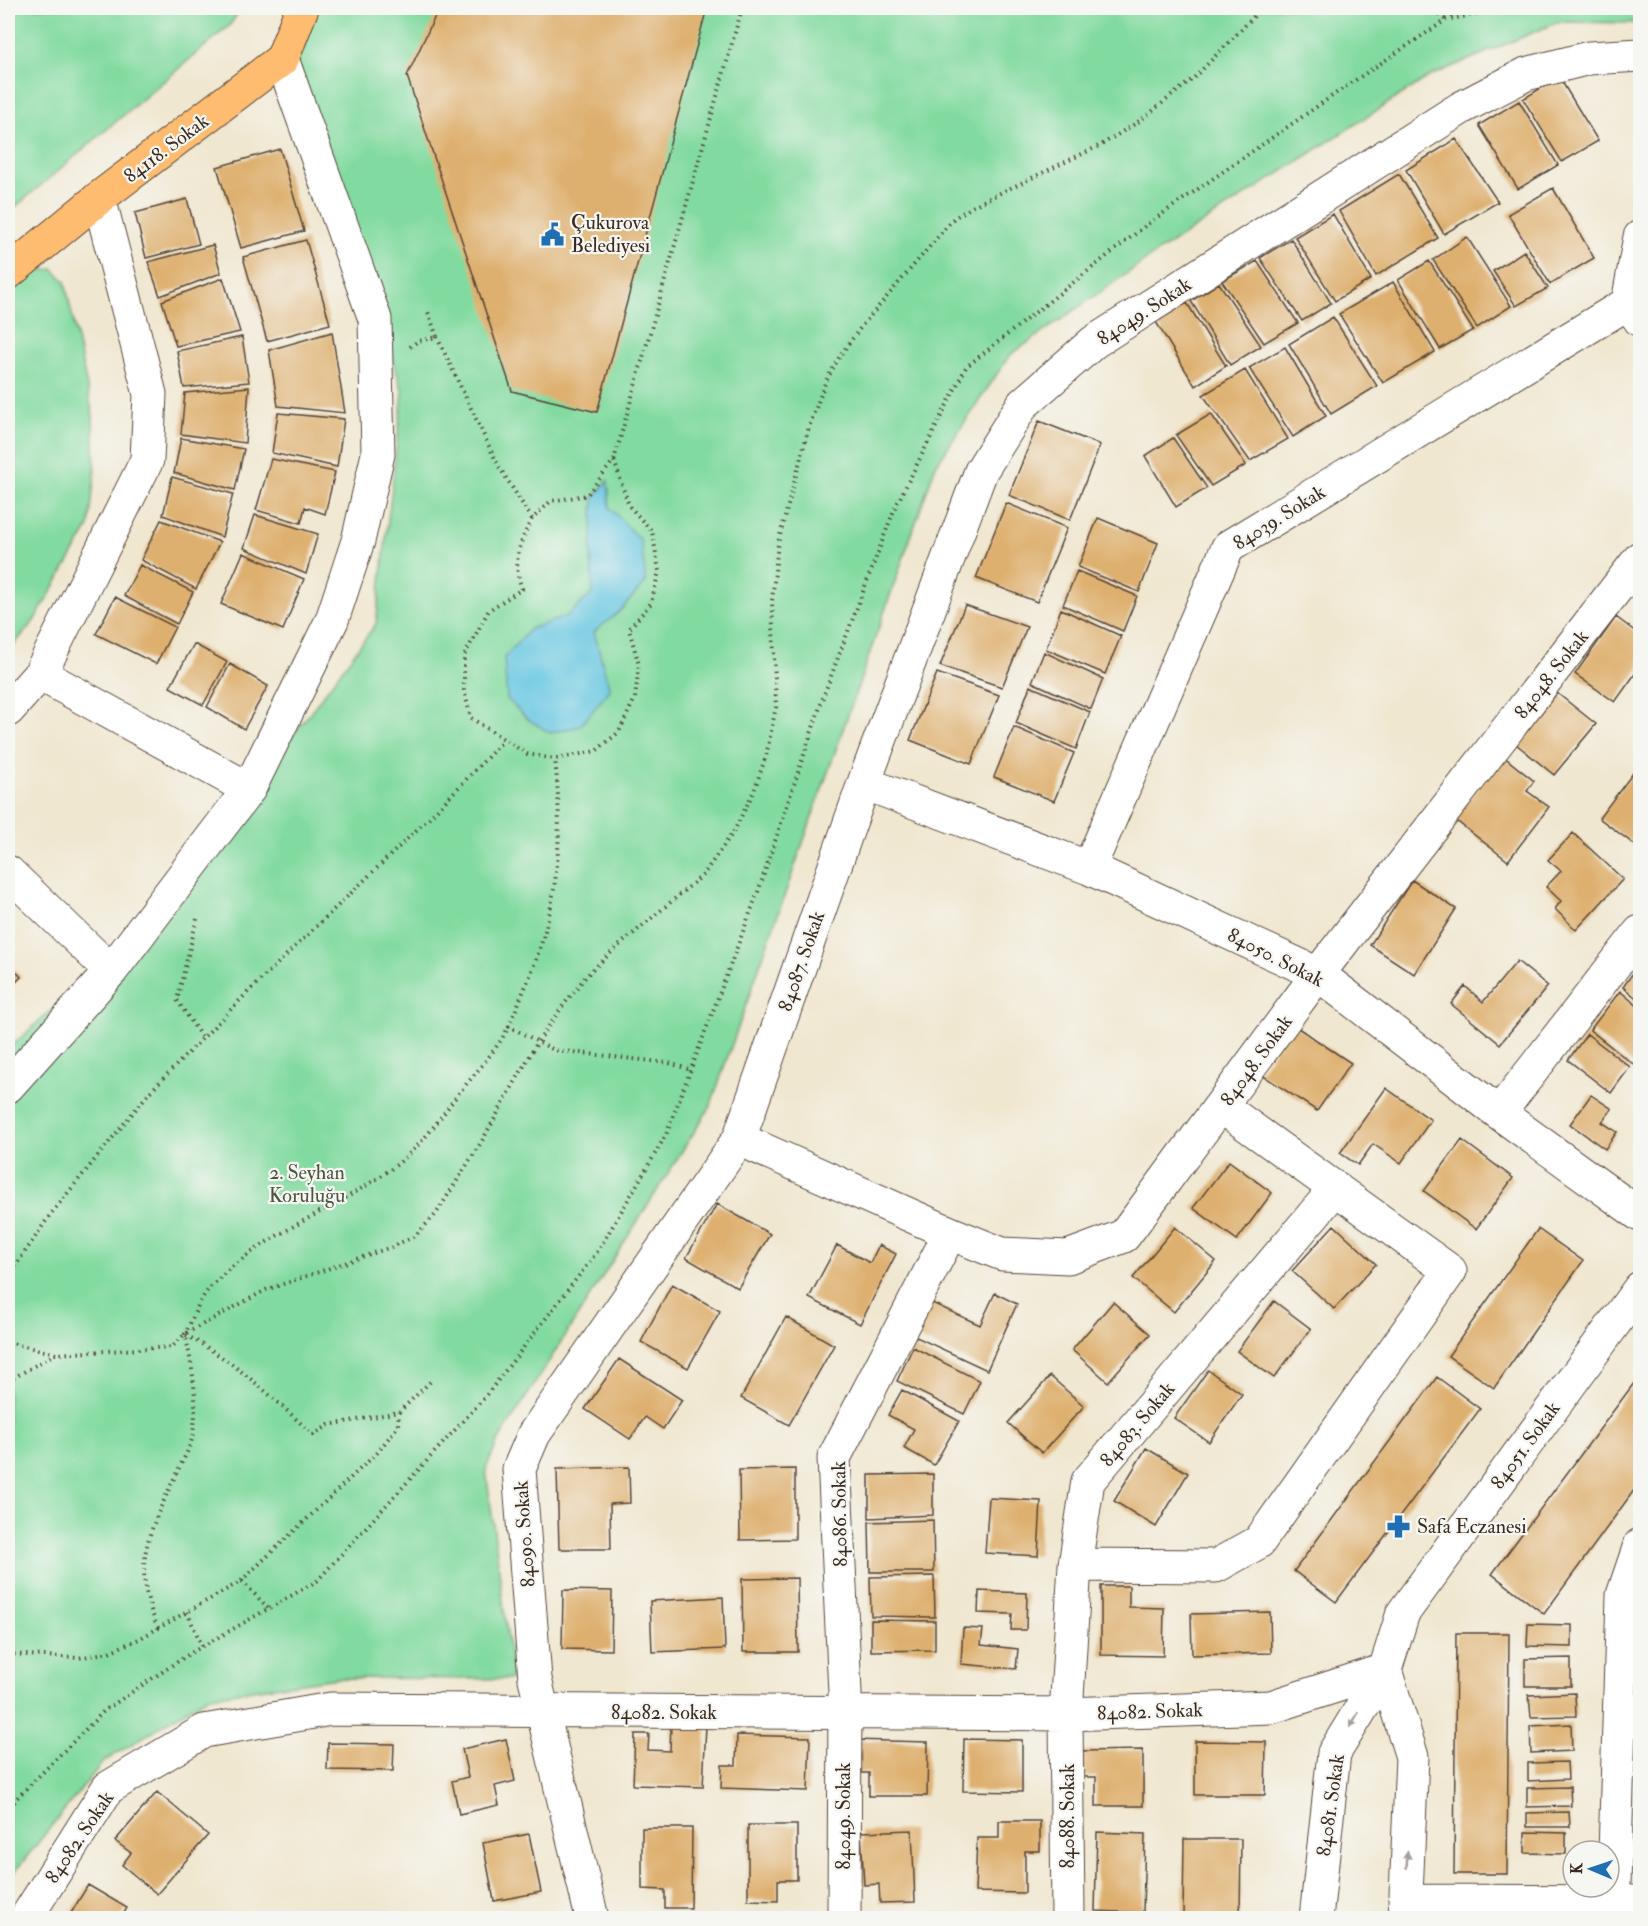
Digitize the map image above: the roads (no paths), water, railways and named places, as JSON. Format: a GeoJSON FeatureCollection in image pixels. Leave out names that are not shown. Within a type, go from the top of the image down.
{"type":"FeatureCollection","features":[{"type":"Feature","properties":{"kind":"main road"},"geometry":{"type":"LineString","coordinates":[[282,59],[302,8]]}},
{"type":"Feature","properties":{"kind":"main road","name":"84118. Sokak"},"geometry":{"type":"LineString","coordinates":[[8,273],[99,198],[282,59]]}},
{"type":"Feature","properties":{"kind":"street","name":"84049. Sokak"},"geometry":{"type":"LineString","coordinates":[[864,783],[981,471],[1023,404],[1094,342],[1461,108],[1526,74],[1588,58],[1641,56]]}},
{"type":"Feature","properties":{"kind":"street"},"geometry":{"type":"LineString","coordinates":[[8,1086],[111,970],[249,789],[332,620],[358,541],[378,454],[375,319],[282,59]]}},
{"type":"Feature","properties":{"kind":"street"},"geometry":{"type":"LineString","coordinates":[[8,710],[40,674],[147,460],[150,394],[99,198]]}},
{"type":"Feature","properties":{"kind":"street"},"geometry":{"type":"LineString","coordinates":[[1634,312],[1641,237]]}},
{"type":"Feature","properties":{"kind":"street","name":"84039. Sokak"},"geometry":{"type":"LineString","coordinates":[[1089,868],[1228,547],[1634,312]]}},
{"type":"Feature","properties":{"kind":"street","name":"84048. Sokak"},"geometry":{"type":"LineString","coordinates":[[739,1139],[1002,1254],[1068,1257],[1124,1236],[1222,1107],[1318,974],[1641,558]]}},
{"type":"Feature","properties":{"kind":"street"},"geometry":{"type":"LineString","coordinates":[[40,674],[249,789]]}},
{"type":"Feature","properties":{"kind":"street","name":"84050. Sokak"},"geometry":{"type":"LineString","coordinates":[[864,783],[1089,868],[1318,974],[1499,1113],[1641,1215]]}},
{"type":"Feature","properties":{"kind":"street","name":"84087. Sokak"},"geometry":{"type":"LineString","coordinates":[[739,1139],[864,783]]}},
{"type":"Feature","properties":{"kind":"street"},"geometry":{"type":"LineString","coordinates":[[8,872],[111,970]]}},
{"type":"Feature","properties":{"kind":"street"},"geometry":{"type":"LineString","coordinates":[[1499,1113],[1641,932]]}},
{"type":"Feature","properties":{"kind":"street"},"geometry":{"type":"LineString","coordinates":[[1075,1565],[1216,1566],[1259,1542],[1450,1271],[1222,1107]]}},
{"type":"Feature","properties":{"kind":"street","name":"84090. Sokak"},"geometry":{"type":"LineString","coordinates":[[592,1918],[535,1679],[519,1469],[534,1434],[739,1139]]}},
{"type":"Feature","properties":{"kind":"street","name":"84083. Sokak"},"geometry":{"type":"LineString","coordinates":[[1066,1714],[1075,1565],[1088,1481],[1336,1188]]}},
{"type":"Feature","properties":{"kind":"street","name":"84086. Sokak"},"geometry":{"type":"LineString","coordinates":[[844,1713],[834,1458],[950,1233]]}},
{"type":"Feature","properties":{"kind":"street","name":"84051. Sokak"},"geometry":{"type":"LineString","coordinates":[[1385,1670],[1403,1613],[1641,1288]]}},
{"type":"Feature","properties":{"kind":"street"},"geometry":{"type":"LineString","coordinates":[[1385,1670],[1412,1758],[1405,1910],[1622,1907],[1623,1595],[1641,1545]]}},
{"type":"Feature","properties":{"kind":"street","name":"84082. Sokak"},"geometry":{"type":"LineString","coordinates":[[26,1918],[108,1788],[204,1731],[331,1709],[1066,1714],[1271,1707],[1385,1670]]}},
{"type":"Feature","properties":{"kind":"street","name":"84081. Sokak"},"geometry":{"type":"LineString","coordinates":[[1316,1918],[1334,1753],[1385,1670]]}},
{"type":"Feature","properties":{"kind":"street","name":"84049. Sokak"},"geometry":{"type":"LineString","coordinates":[[844,1713],[844,1918]]}},
{"type":"Feature","properties":{"kind":"street","name":"84088. Sokak"},"geometry":{"type":"LineString","coordinates":[[1066,1714],[1068,1918]]}},
{"type":"Feature","properties":{"kind":"water"},"geometry":{"type":"Polygon","coordinates":[[[608,481],[610,508],[641,541],[646,582],[618,613],[594,632],[610,690],[580,726],[550,733],[527,719],[507,699],[504,658],[530,629],[567,616],[593,593],[591,551],[594,497],[608,481]]]}},
{"type":"Feature","properties":{"kind":"place","name":"Çukurova Belediyesi"},"geometry":{"type":"Point","coordinates":[553,234]}},
{"type":"Feature","properties":{"kind":"place","name":"Safa Eczanesi"},"geometry":{"type":"Point","coordinates":[1399,1526]}},
{"type":"Feature","properties":{"kind":"park label","name":"2. Seyhan Koruluğu"},"geometry":{"type":"Point","coordinates":[307,1184]}}]}
